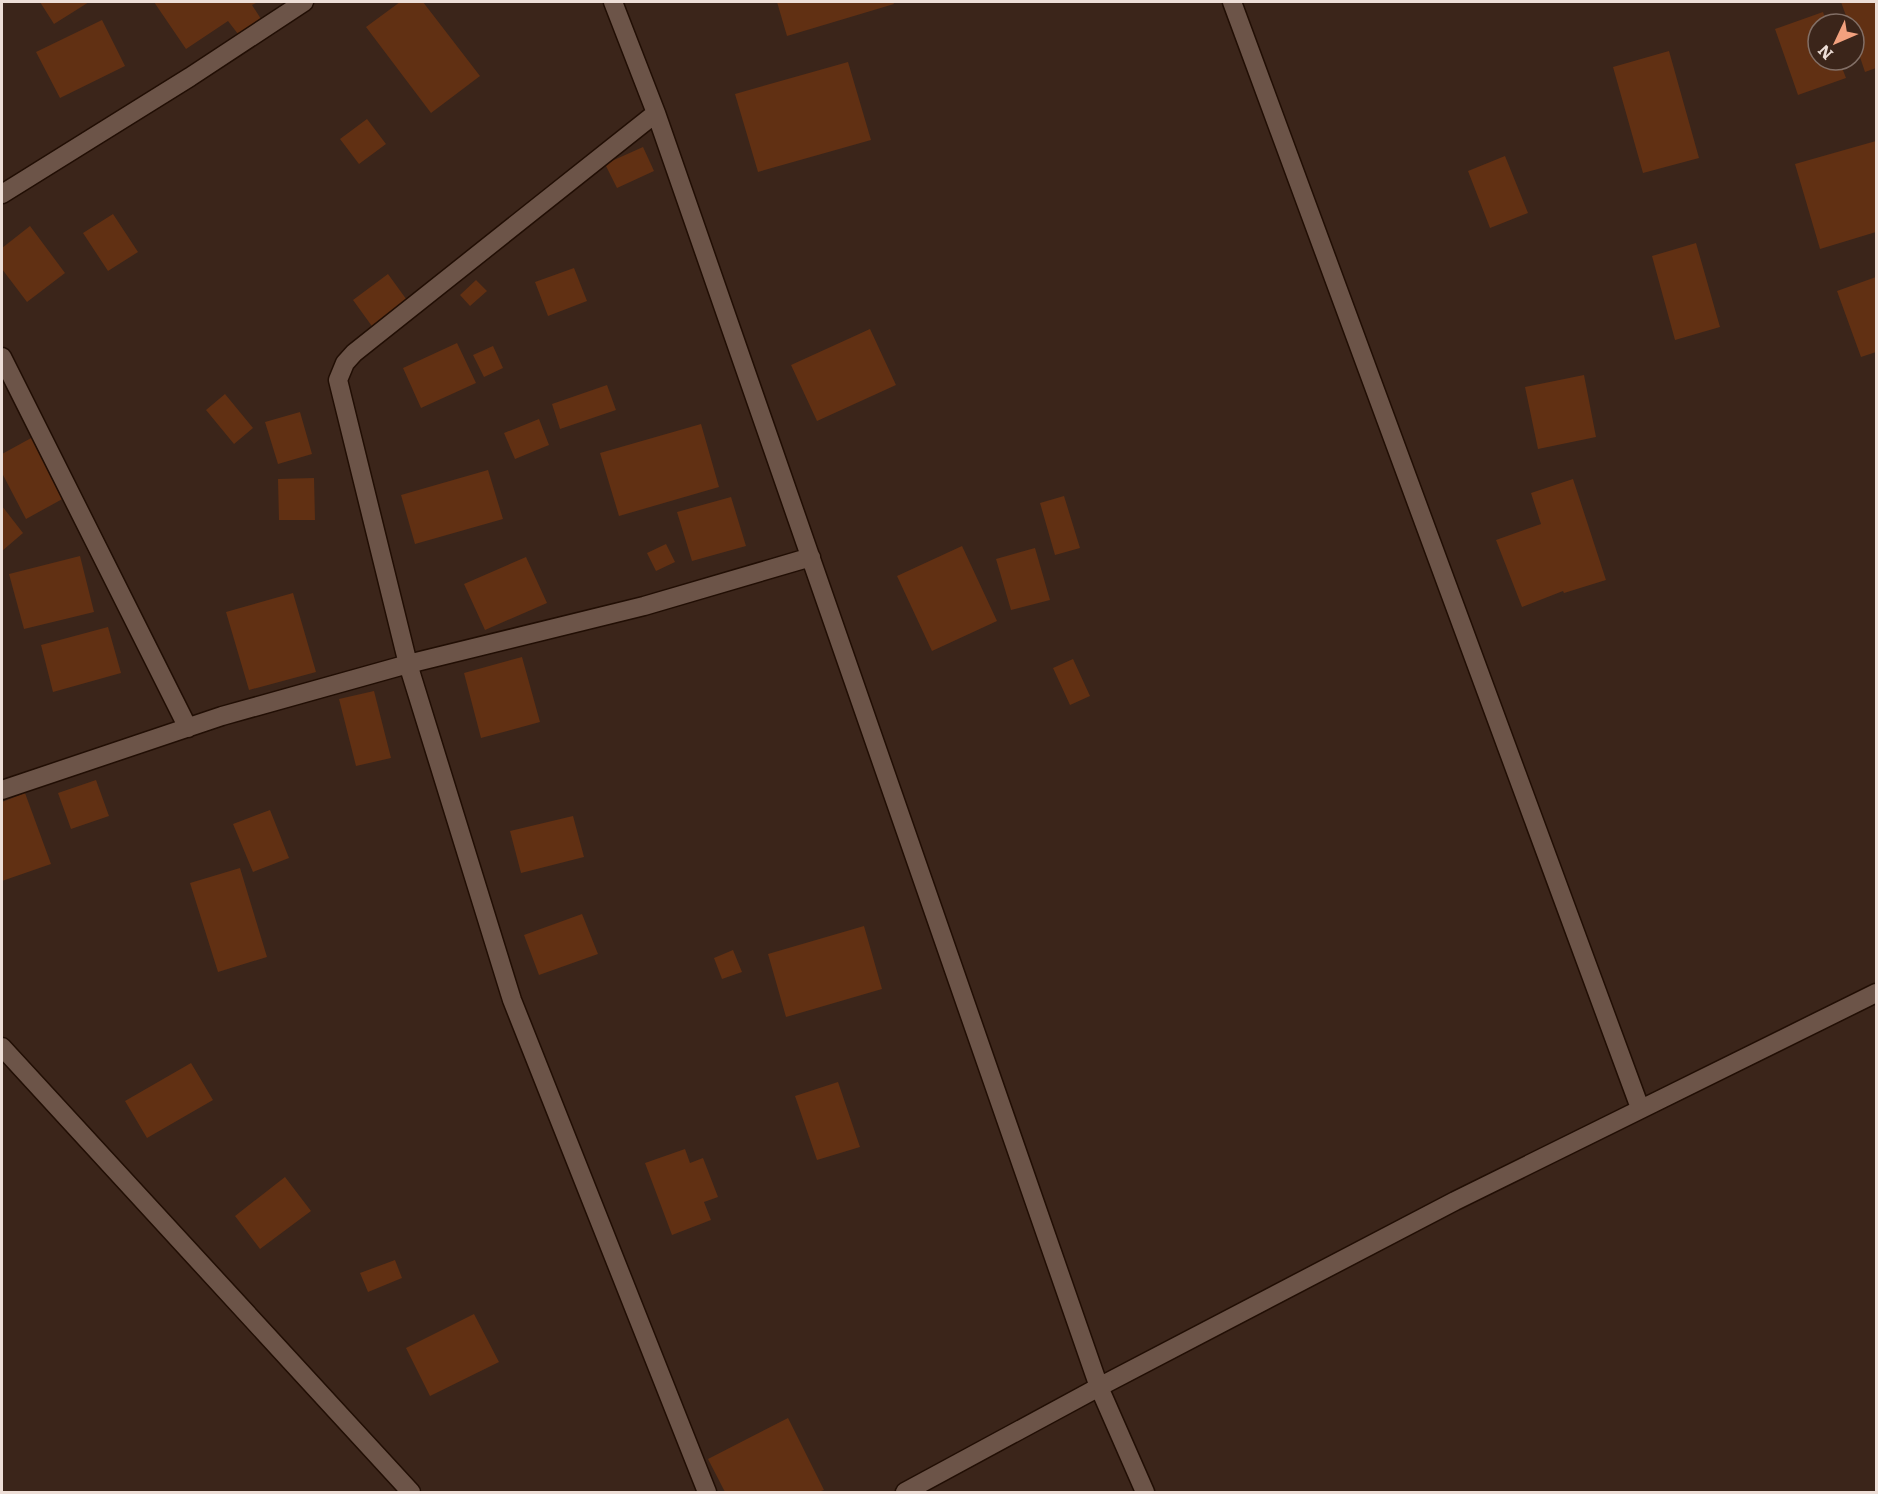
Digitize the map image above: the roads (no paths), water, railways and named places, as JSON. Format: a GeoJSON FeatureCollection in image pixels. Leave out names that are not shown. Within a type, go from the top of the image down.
{"type":"FeatureCollection","features":[{"type":"Feature","properties":{"kind":"street"},"geometry":{"type":"LineString","coordinates":[[2,194],[190,77],[304,2]]}},
{"type":"Feature","properties":{"kind":"street"},"geometry":{"type":"LineString","coordinates":[[613,2],[656,113],[1099,1387],[1145,1492]]}},
{"type":"Feature","properties":{"kind":"street"},"geometry":{"type":"LineString","coordinates":[[1232,2],[1640,1108]]}},
{"type":"Feature","properties":{"kind":"street"},"geometry":{"type":"LineString","coordinates":[[656,113],[354,353],[345,363],[338,380],[408,664],[512,1000],[707,1492]]}},
{"type":"Feature","properties":{"kind":"street"},"geometry":{"type":"LineString","coordinates":[[2,357],[188,728]]}},
{"type":"Feature","properties":{"kind":"street"},"geometry":{"type":"LineString","coordinates":[[2,790],[222,716],[408,664],[644,606],[811,557]]}},
{"type":"Feature","properties":{"kind":"street"},"geometry":{"type":"LineString","coordinates":[[905,1492],[1099,1387],[1455,1201],[1876,993]]}},
{"type":"Feature","properties":{"kind":"street"},"geometry":{"type":"LineString","coordinates":[[2,1047],[411,1492]]}}]}
